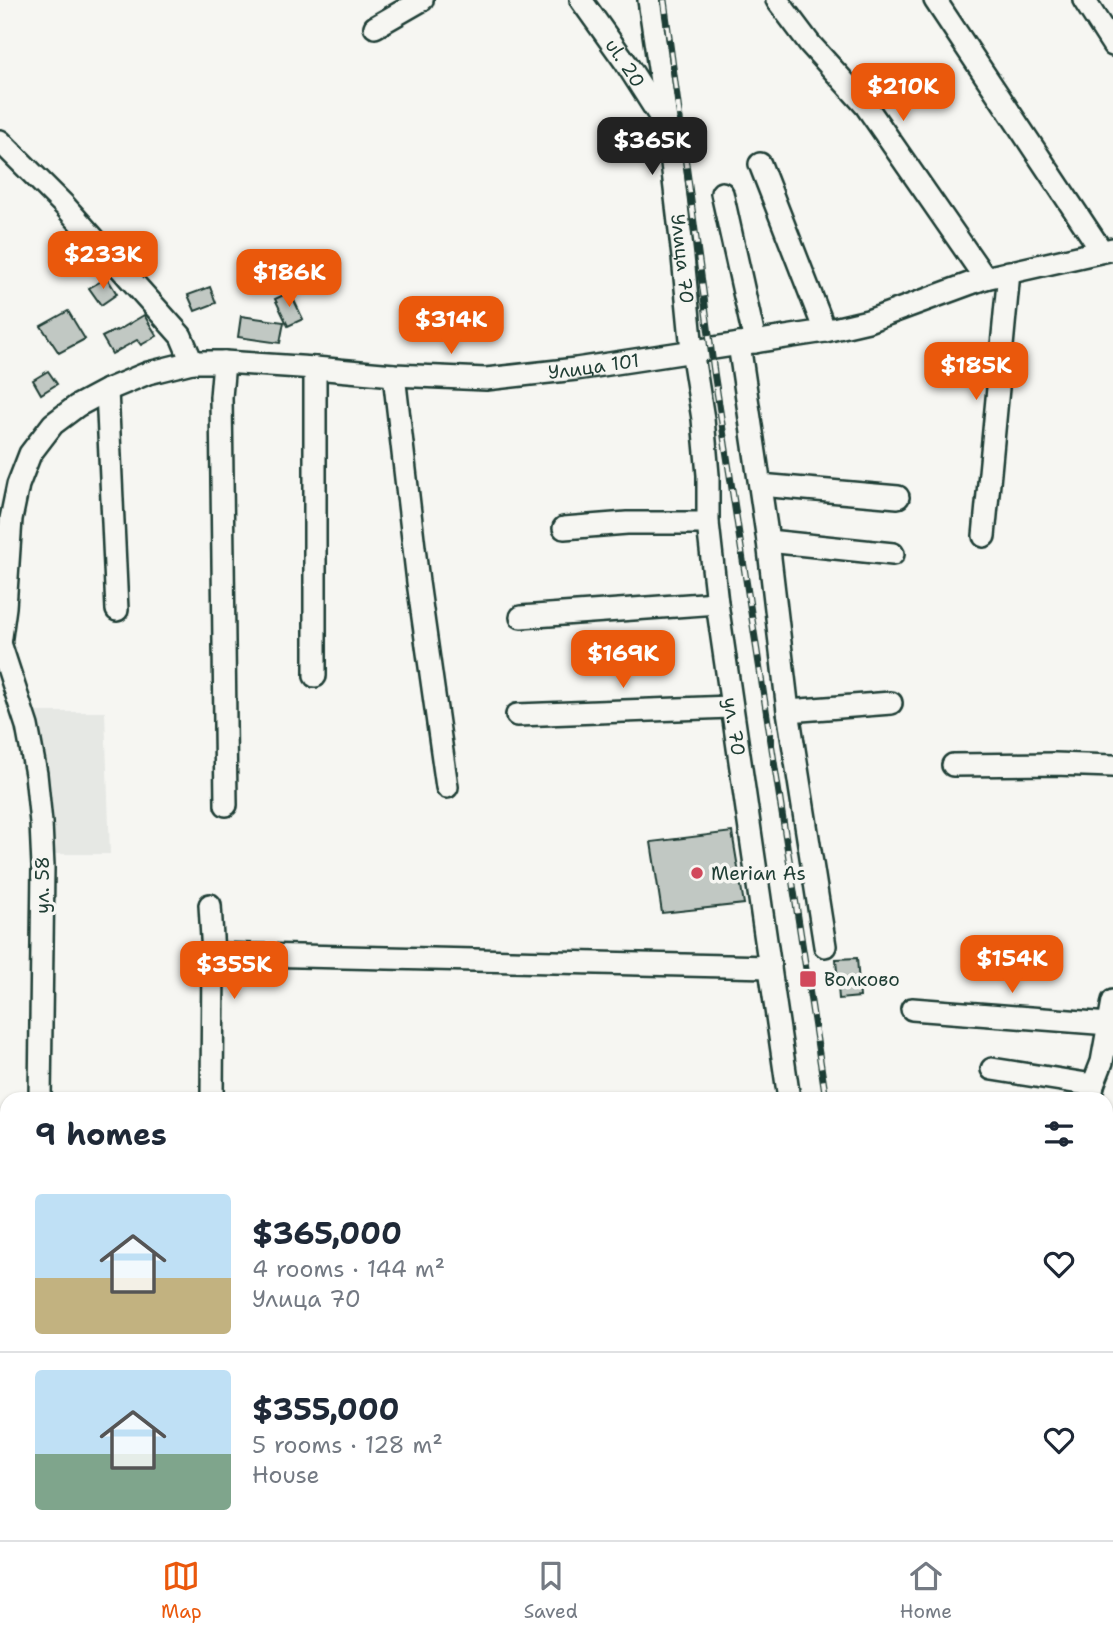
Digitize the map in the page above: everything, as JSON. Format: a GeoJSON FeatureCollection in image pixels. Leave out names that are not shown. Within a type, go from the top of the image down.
{"type":"FeatureCollection","features":[{"type":"Feature","properties":{"kind":"street"},"geometry":{"type":"LineString","coordinates":[[375,27],[422,0]]}},
{"type":"Feature","properties":{"kind":"street","name":"ul. 20"},"geometry":{"type":"LineString","coordinates":[[581,0],[668,129]]}},
{"type":"Feature","properties":{"kind":"street","name":"Улица 70"},"geometry":{"type":"LineString","coordinates":[[649,0],[668,129],[692,350]]}},
{"type":"Feature","properties":{"kind":"street"},"geometry":{"type":"LineString","coordinates":[[776,0],[810,44],[866,106],[985,278]]}},
{"type":"Feature","properties":{"kind":"street"},"geometry":{"type":"LineString","coordinates":[[935,0],[1107,250]]}},
{"type":"Feature","properties":{"kind":"street"},"geometry":{"type":"LineString","coordinates":[[1084,0],[1113,45]]}},
{"type":"Feature","properties":{"kind":"street"},"geometry":{"type":"LineString","coordinates":[[0,141],[64,205],[181,336],[192,362]]}},
{"type":"Feature","properties":{"kind":"street"},"geometry":{"type":"LineString","coordinates":[[760,164],[825,331]]}},
{"type":"Feature","properties":{"kind":"street"},"geometry":{"type":"LineString","coordinates":[[722,193],[747,343],[760,485],[788,711],[825,946]]}},
{"type":"Feature","properties":{"kind":"street","name":"Улица 101"},"geometry":{"type":"LineString","coordinates":[[0,643],[11,519],[18,485],[30,454],[53,424],[78,406],[107,390],[148,373],[192,362],[486,379],[576,369],[825,331],[868,321],[985,278],[1107,250]]}},
{"type":"Feature","properties":{"kind":"street"},"geometry":{"type":"LineString","coordinates":[[984,536],[1009,272]]}},
{"type":"Feature","properties":{"kind":"street","name":"ул. 70"},"geometry":{"type":"LineString","coordinates":[[692,350],[708,475],[708,523],[717,603],[788,1092]]}},
{"type":"Feature","properties":{"kind":"street"},"geometry":{"type":"LineString","coordinates":[[225,362],[221,397],[226,805]]}},
{"type":"Feature","properties":{"kind":"street"},"geometry":{"type":"LineString","coordinates":[[315,368],[315,676]]}},
{"type":"Feature","properties":{"kind":"street"},"geometry":{"type":"LineString","coordinates":[[394,375],[418,582],[447,787]]}},
{"type":"Feature","properties":{"kind":"street"},"geometry":{"type":"LineString","coordinates":[[107,390],[117,610]]}},
{"type":"Feature","properties":{"kind":"street"},"geometry":{"type":"LineString","coordinates":[[760,485],[898,497]]}},
{"type":"Feature","properties":{"kind":"street"},"geometry":{"type":"LineString","coordinates":[[564,528],[627,523],[708,523]]}},
{"type":"Feature","properties":{"kind":"street"},"geometry":{"type":"LineString","coordinates":[[768,541],[893,554]]}},
{"type":"Feature","properties":{"kind":"street"},"geometry":{"type":"LineString","coordinates":[[521,617],[717,603]]}},
{"type":"Feature","properties":{"kind":"street","name":"ул. 58"},"geometry":{"type":"LineString","coordinates":[[0,643],[27,726],[41,824],[43,867],[40,1092]]}},
{"type":"Feature","properties":{"kind":"street"},"geometry":{"type":"LineString","coordinates":[[788,711],[891,703]]}},
{"type":"Feature","properties":{"kind":"street"},"geometry":{"type":"LineString","coordinates":[[517,715],[731,706]]}},
{"type":"Feature","properties":{"kind":"street"},"geometry":{"type":"LineString","coordinates":[[953,765],[1113,766]]}},
{"type":"Feature","properties":{"kind":"street"},"geometry":{"type":"LineString","coordinates":[[210,905],[214,954],[212,1092]]}},
{"type":"Feature","properties":{"kind":"street"},"geometry":{"type":"LineString","coordinates":[[214,954],[770,967]]}},
{"type":"Feature","properties":{"kind":"street"},"geometry":{"type":"LineString","coordinates":[[912,1009],[1112,1011],[1102,1062],[1092,1092],[992,1069]]}},
{"type":"Feature","properties":{"kind":"shaded area"},"geometry":{"type":"Polygon","coordinates":[[[37,712],[105,712],[110,854],[48,854],[37,712]]]}},
{"type":"Feature","properties":{"kind":"building"},"geometry":{"type":"Polygon","coordinates":[[[107,278],[117,294],[101,305],[89,288],[107,278]]]}},
{"type":"Feature","properties":{"kind":"building"},"geometry":{"type":"Polygon","coordinates":[[[210,287],[216,303],[195,311],[188,295],[210,287]]]}},
{"type":"Feature","properties":{"kind":"building"},"geometry":{"type":"Polygon","coordinates":[[[290,292],[303,319],[288,326],[275,299],[290,292]]]}},
{"type":"Feature","properties":{"kind":"building"},"geometry":{"type":"Polygon","coordinates":[[[68,311],[85,339],[59,353],[41,326],[68,311]]]}},
{"type":"Feature","properties":{"kind":"building"},"geometry":{"type":"Polygon","coordinates":[[[144,315],[157,336],[141,345],[137,340],[112,354],[102,337],[144,315]]]}},
{"type":"Feature","properties":{"kind":"building"},"geometry":{"type":"Polygon","coordinates":[[[241,316],[284,322],[280,343],[238,337],[241,316]]]}},
{"type":"Feature","properties":{"kind":"building"},"geometry":{"type":"Polygon","coordinates":[[[48,371],[57,384],[41,394],[33,380],[48,371]]]}},
{"type":"Feature","properties":{"kind":"building","name":"Merian As"},"geometry":{"type":"Polygon","coordinates":[[[732,832],[744,904],[662,913],[651,842],[732,832]]]}},
{"type":"Feature","properties":{"kind":"building"},"geometry":{"type":"Polygon","coordinates":[[[857,958],[860,997],[839,999],[836,959],[857,958]]]}},
{"type":"Feature","properties":{"kind":"railway"},"geometry":{"type":"LineString","coordinates":[[664,0],[714,372],[825,1092]]}},
{"type":"Feature","properties":{"kind":"place","name":"Merian As"},"geometry":{"type":"Point","coordinates":[697,873]}},
{"type":"Feature","properties":{"kind":"place","name":"Волково"},"geometry":{"type":"Point","coordinates":[808,979]}}]}
